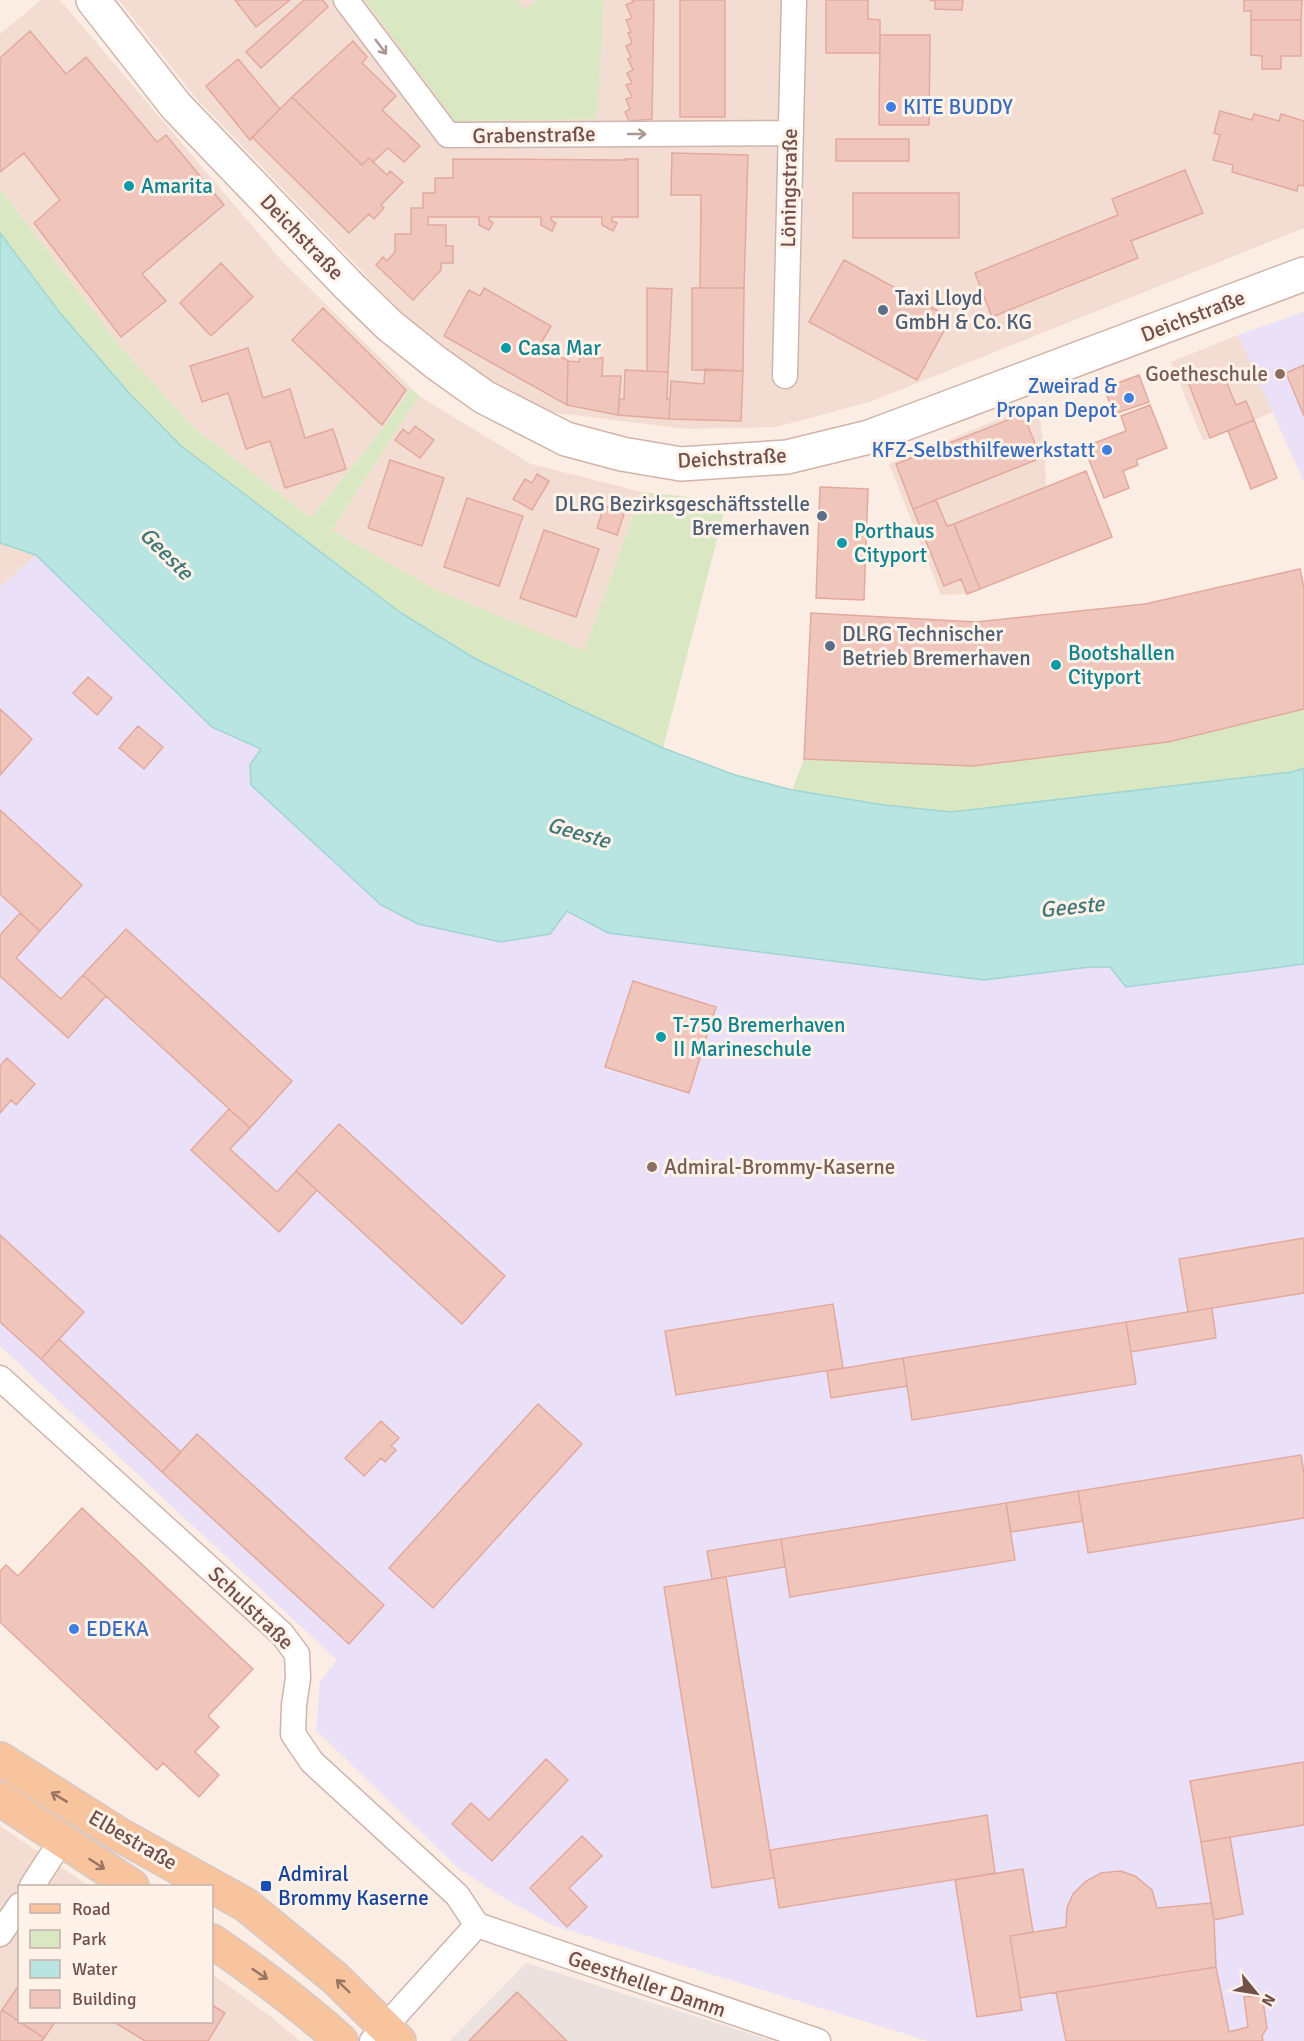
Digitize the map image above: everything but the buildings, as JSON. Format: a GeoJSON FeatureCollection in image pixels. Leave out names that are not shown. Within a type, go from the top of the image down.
{"type":"FeatureCollection","features":[{"type":"Feature","properties":{"kind":"main road","name":"Deichstraße"},"geometry":{"type":"LineString","coordinates":[[93,0],[176,106],[389,325],[483,398],[566,439],[622,454],[681,464],[787,457],[869,437],[1304,274]]}},
{"type":"Feature","properties":{"kind":"main road","name":"Elbestraße"},"geometry":{"type":"LineString","coordinates":[[0,1759],[120,1834],[211,1885]]}},
{"type":"Feature","properties":{"kind":"main road","name":"Elbestraße"},"geometry":{"type":"LineString","coordinates":[[0,1799],[129,1885]]}},
{"type":"Feature","properties":{"kind":"main road","name":"Elbestraße"},"geometry":{"type":"LineString","coordinates":[[213,1886],[246,1905],[335,1978],[385,2036]]}},
{"type":"Feature","properties":{"kind":"main road"},"geometry":{"type":"LineString","coordinates":[[213,1942],[307,2010],[341,2041]]}},
{"type":"Feature","properties":{"kind":"street","name":"Grabenstraße"},"geometry":{"type":"LineString","coordinates":[[346,0],[448,135],[791,133]]}},
{"type":"Feature","properties":{"kind":"street","name":"Löningstraße"},"geometry":{"type":"LineString","coordinates":[[785,376],[794,0]]}},
{"type":"Feature","properties":{"kind":"street","name":"Schulstraße"},"geometry":{"type":"LineString","coordinates":[[0,1378],[282,1634],[297,1654],[298,1678],[293,1734],[312,1762],[457,1895],[477,1925]]}},
{"type":"Feature","properties":{"kind":"street"},"geometry":{"type":"LineString","coordinates":[[33,1885],[62,1841]]}},
{"type":"Feature","properties":{"kind":"street"},"geometry":{"type":"LineString","coordinates":[[0,1934],[18,1908]]}},
{"type":"Feature","properties":{"kind":"street"},"geometry":{"type":"LineString","coordinates":[[385,2036],[477,1925]]}},
{"type":"Feature","properties":{"kind":"street","name":"Geestheller Damm"},"geometry":{"type":"LineString","coordinates":[[477,1925],[818,2041]]}},
{"type":"Feature","properties":{"kind":"shaded area"},"geometry":{"type":"Polygon","coordinates":[[[41,0],[60,0],[282,261],[411,388],[377,436],[311,518],[192,426],[120,346],[0,189],[0,34],[41,0]]]}},
{"type":"Feature","properties":{"kind":"shaded area"},"geometry":{"type":"Polygon","coordinates":[[[119,0],[1304,0],[1304,228],[870,402],[776,427],[687,429],[557,413],[521,404],[433,345],[194,96],[119,0]]]}},
{"type":"Feature","properties":{"kind":"shaded area","name":"Goetheschule"},"geometry":{"type":"Polygon","coordinates":[[[1304,312],[1304,482],[1238,335],[1304,312]]]}},
{"type":"Feature","properties":{"kind":"shaded area"},"geometry":{"type":"Polygon","coordinates":[[[1238,335],[1273,412],[1203,441],[1171,362],[1238,335]]]}},
{"type":"Feature","properties":{"kind":"shaded area"},"geometry":{"type":"Polygon","coordinates":[[[419,396],[531,464],[642,492],[584,652],[434,589],[332,530],[419,396]]]}},
{"type":"Feature","properties":{"kind":"shaded area"},"geometry":{"type":"Polygon","coordinates":[[[1038,403],[1045,457],[1046,487],[954,524],[980,589],[967,594],[941,595],[889,464],[1038,403]]]}},
{"type":"Feature","properties":{"kind":"shaded area"},"geometry":{"type":"Polygon","coordinates":[[[0,543],[36,555],[0,587],[0,543]]]}},
{"type":"Feature","properties":{"kind":"shaded area","name":"Admiral-Brommy-Kaserne"},"geometry":{"type":"Polygon","coordinates":[[[36,555],[212,727],[261,749],[250,765],[567,911],[608,933],[1110,967],[1126,987],[1304,964],[1304,2041],[928,2041],[552,1925],[499,1895],[458,1868],[316,1730],[320,1682],[337,1660],[0,1346],[0,587],[36,555]]]}},
{"type":"Feature","properties":{"kind":"shaded area"},"geometry":{"type":"Polygon","coordinates":[[[0,1826],[88,1885],[18,1885],[18,2023],[213,2023],[213,1975],[300,2041],[0,2041],[0,1826]]]}},
{"type":"Feature","properties":{"kind":"shaded area"},"geometry":{"type":"Polygon","coordinates":[[[526,1963],[773,2041],[450,2041],[526,1963]]]}},
{"type":"Feature","properties":{"kind":"green space"},"geometry":{"type":"Polygon","coordinates":[[[365,0],[517,0],[524,9],[537,0],[604,0],[597,119],[455,121],[365,0]]]}},
{"type":"Feature","properties":{"kind":"green space"},"geometry":{"type":"Polygon","coordinates":[[[0,189],[120,346],[192,426],[311,518],[377,436],[411,388],[419,396],[332,530],[434,589],[584,651],[642,492],[727,501],[663,748],[474,658],[401,613],[181,446],[129,393],[60,313],[0,233],[0,189]]]}},
{"type":"Feature","properties":{"kind":"green space"},"geometry":{"type":"Polygon","coordinates":[[[1304,709],[1304,768],[1292,772],[951,812],[884,805],[792,790],[804,759],[973,766],[1168,742],[1304,709]]]}},
{"type":"Feature","properties":{"kind":"water","name":"Geeste"},"geometry":{"type":"Polygon","coordinates":[[[0,233],[60,313],[129,393],[181,446],[401,613],[474,658],[663,748],[735,775],[792,790],[884,805],[951,812],[1292,772],[1304,768],[1304,964],[1126,987],[1110,967],[1090,967],[984,980],[608,933],[567,911],[550,934],[501,942],[418,924],[381,905],[251,785],[250,765],[261,749],[212,727],[36,555],[0,543],[0,233]]]}},
{"type":"Feature","properties":{"kind":"place","name":"KITE BUDDY"},"geometry":{"type":"Point","coordinates":[891,107]}},
{"type":"Feature","properties":{"kind":"place","name":"Amarita"},"geometry":{"type":"Point","coordinates":[129,186]}},
{"type":"Feature","properties":{"kind":"place","name":"Taxi Lloyd GmbH & Co. KG"},"geometry":{"type":"Point","coordinates":[883,310]}},
{"type":"Feature","properties":{"kind":"place","name":"Casa Mar"},"geometry":{"type":"Point","coordinates":[506,348]}},
{"type":"Feature","properties":{"kind":"place","name":"Goetheschule"},"geometry":{"type":"Point","coordinates":[1280,374]}},
{"type":"Feature","properties":{"kind":"place","name":"Zweirad & Propan Depot"},"geometry":{"type":"Point","coordinates":[1129,398]}},
{"type":"Feature","properties":{"kind":"place","name":"KFZ-Selbsthilfewerkstatt"},"geometry":{"type":"Point","coordinates":[1107,450]}},
{"type":"Feature","properties":{"kind":"place","name":"DLRG Bezirksgeschäftsstelle Bremerhaven"},"geometry":{"type":"Point","coordinates":[822,516]}},
{"type":"Feature","properties":{"kind":"place","name":"Porthaus Cityport"},"geometry":{"type":"Point","coordinates":[842,543]}},
{"type":"Feature","properties":{"kind":"place","name":"DLRG Technischer Betrieb Bremerhaven"},"geometry":{"type":"Point","coordinates":[830,646]}},
{"type":"Feature","properties":{"kind":"place","name":"Bootshallen Cityport"},"geometry":{"type":"Point","coordinates":[1056,665]}},
{"type":"Feature","properties":{"kind":"place","name":"T-750 Bremerhaven II Marineschule"},"geometry":{"type":"Point","coordinates":[661,1037]}},
{"type":"Feature","properties":{"kind":"place","name":"Admiral-Brommy-Kaserne"},"geometry":{"type":"Point","coordinates":[652,1167]}},
{"type":"Feature","properties":{"kind":"place","name":"EDEKA"},"geometry":{"type":"Point","coordinates":[74,1629]}},
{"type":"Feature","properties":{"kind":"place","name":"Admiral Brommy Kaserne"},"geometry":{"type":"Point","coordinates":[266,1886]}}]}
